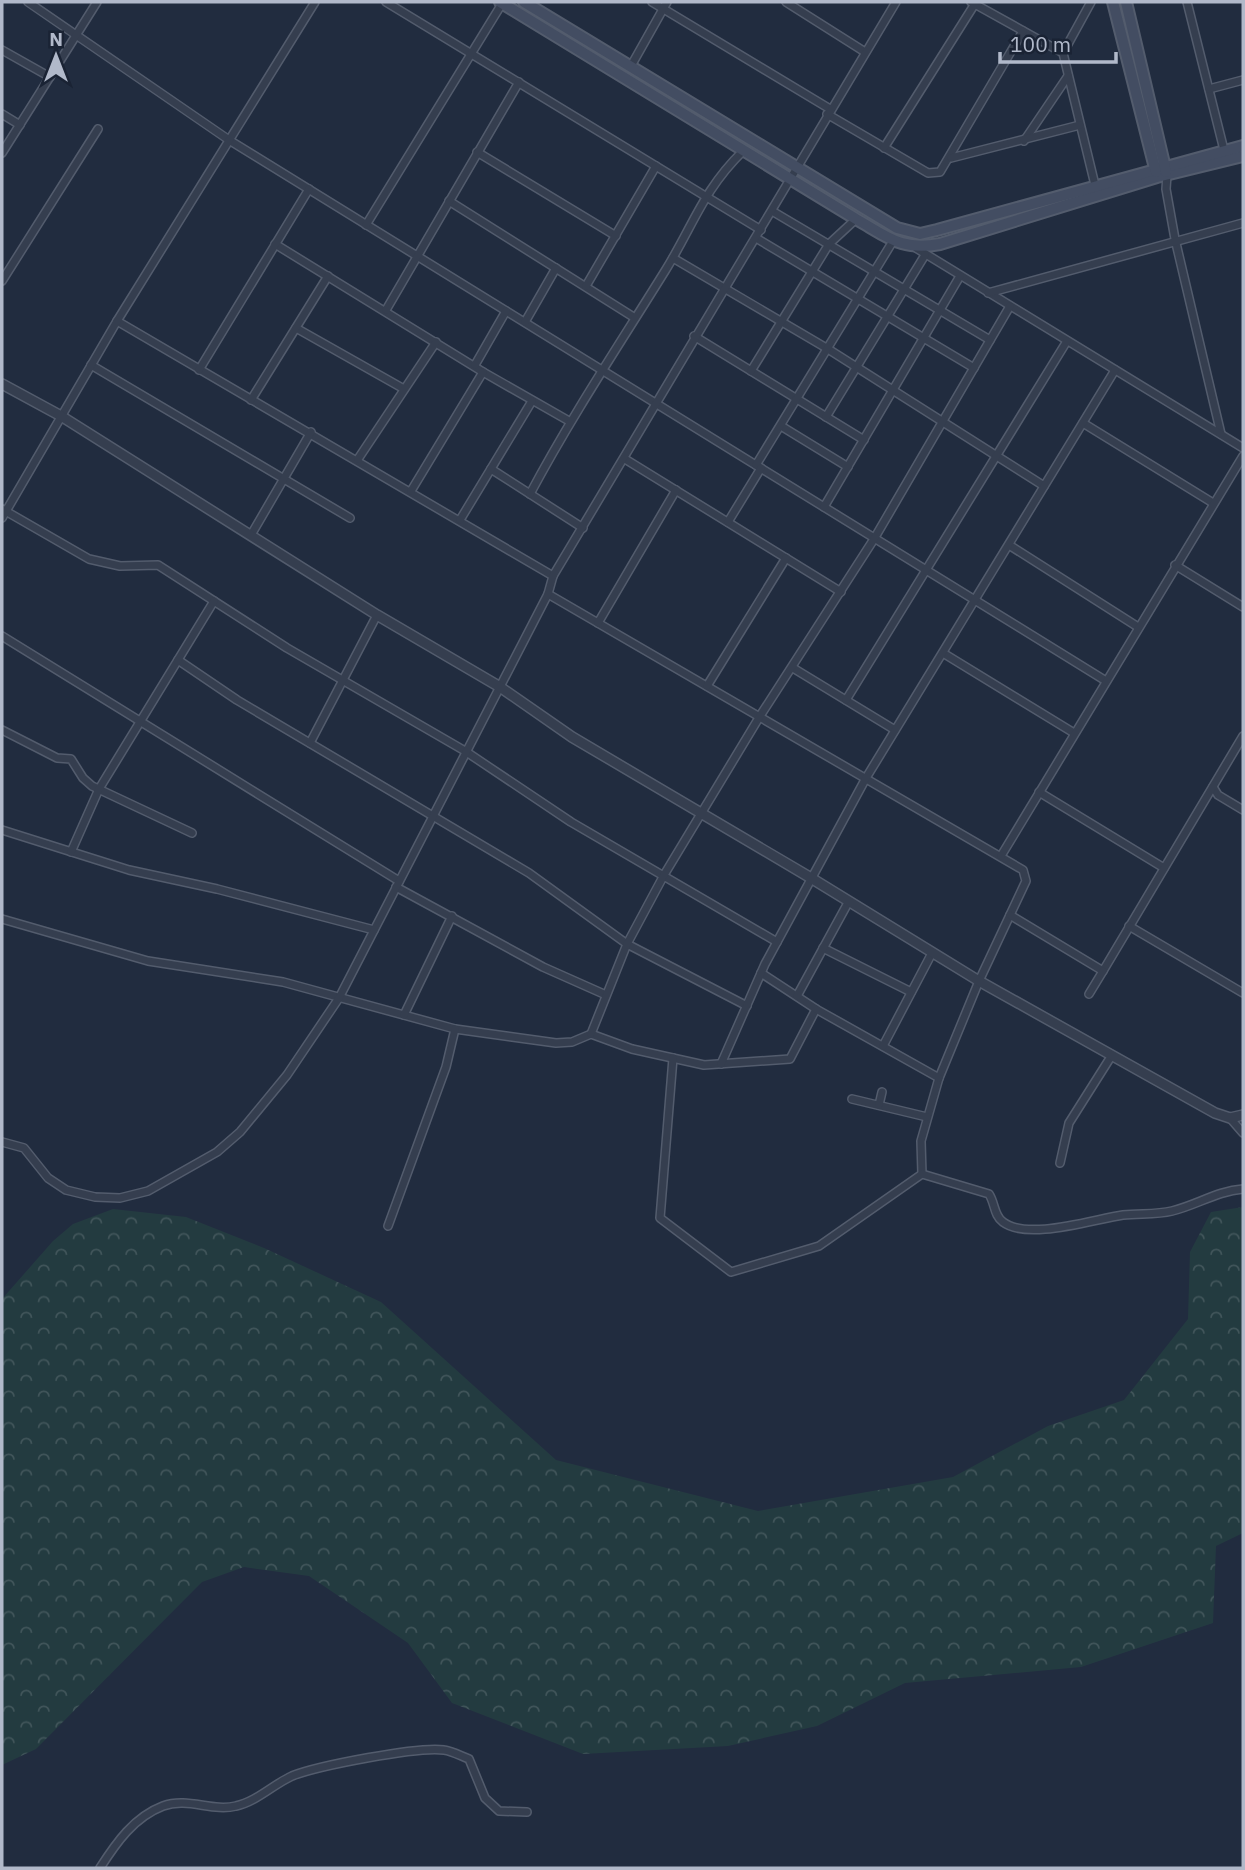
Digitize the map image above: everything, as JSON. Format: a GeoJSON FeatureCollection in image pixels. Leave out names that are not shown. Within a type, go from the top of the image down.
{"type":"FeatureCollection","features":[{"type":"Feature","properties":{"kind":"main road"},"geometry":{"type":"LineString","coordinates":[[501,2],[856,219],[893,240],[920,251],[1161,171]]}},
{"type":"Feature","properties":{"kind":"main road"},"geometry":{"type":"LineString","coordinates":[[524,2],[897,228],[920,234],[1095,185],[1225,155],[1243,146]]}},
{"type":"Feature","properties":{"kind":"main road"},"geometry":{"type":"LineString","coordinates":[[1113,2],[1161,171]]}},
{"type":"Feature","properties":{"kind":"main road"},"geometry":{"type":"LineString","coordinates":[[1126,2],[1161,171]]}},
{"type":"Feature","properties":{"kind":"main road"},"geometry":{"type":"LineString","coordinates":[[1225,155],[1243,156]]}},
{"type":"Feature","properties":{"kind":"street"},"geometry":{"type":"LineString","coordinates":[[27,2],[78,34],[229,140],[1106,681]]}},
{"type":"Feature","properties":{"kind":"street"},"geometry":{"type":"LineString","coordinates":[[2,153],[97,2]]}},
{"type":"Feature","properties":{"kind":"street"},"geometry":{"type":"LineString","coordinates":[[315,2],[117,321],[3,513],[74,552],[102,564],[158,565],[343,681],[466,751],[571,822],[777,942]]}},
{"type":"Feature","properties":{"kind":"street"},"geometry":{"type":"LineString","coordinates":[[386,2],[761,230]]}},
{"type":"Feature","properties":{"kind":"street"},"geometry":{"type":"LineString","coordinates":[[366,225],[473,54],[501,2]]}},
{"type":"Feature","properties":{"kind":"street"},"geometry":{"type":"LineString","coordinates":[[652,2],[665,5],[884,148],[928,173],[940,172],[951,158],[1023,32]]}},
{"type":"Feature","properties":{"kind":"street"},"geometry":{"type":"LineString","coordinates":[[786,2],[865,52]]}},
{"type":"Feature","properties":{"kind":"street"},"geometry":{"type":"LineString","coordinates":[[2,1142],[24,1149],[51,1181],[74,1194],[120,1198],[148,1191],[217,1152],[240,1132],[287,1075],[339,998],[548,594],[553,576],[625,458],[694,336],[761,230],[828,111],[896,2]]}},
{"type":"Feature","properties":{"kind":"street"},"geometry":{"type":"LineString","coordinates":[[1088,2],[1063,53],[1095,185]]}},
{"type":"Feature","properties":{"kind":"street"},"geometry":{"type":"LineString","coordinates":[[1187,2],[1225,155]]}},
{"type":"Feature","properties":{"kind":"street"},"geometry":{"type":"LineString","coordinates":[[884,148],[974,3],[1063,53]]}},
{"type":"Feature","properties":{"kind":"street"},"geometry":{"type":"LineString","coordinates":[[631,66],[665,5]]}},
{"type":"Feature","properties":{"kind":"street"},"geometry":{"type":"LineString","coordinates":[[2,50],[50,77]]}},
{"type":"Feature","properties":{"kind":"street"},"geometry":{"type":"LineString","coordinates":[[1023,142],[1068,76]]}},
{"type":"Feature","properties":{"kind":"street"},"geometry":{"type":"LineString","coordinates":[[1209,89],[1243,80]]}},
{"type":"Feature","properties":{"kind":"street"},"geometry":{"type":"LineString","coordinates":[[386,310],[519,82]]}},
{"type":"Feature","properties":{"kind":"street"},"geometry":{"type":"LineString","coordinates":[[2,114],[20,125]]}},
{"type":"Feature","properties":{"kind":"street"},"geometry":{"type":"LineString","coordinates":[[951,158],[1023,142],[1080,125]]}},
{"type":"Feature","properties":{"kind":"street"},"geometry":{"type":"LineString","coordinates":[[2,281],[98,129]]}},
{"type":"Feature","properties":{"kind":"street"},"geometry":{"type":"LineString","coordinates":[[530,494],[569,421],[673,258],[705,195],[719,174],[743,151]]}},
{"type":"Feature","properties":{"kind":"street"},"geometry":{"type":"LineString","coordinates":[[477,152],[616,236]]}},
{"type":"Feature","properties":{"kind":"street"},"geometry":{"type":"LineString","coordinates":[[586,286],[656,166]]}},
{"type":"Feature","properties":{"kind":"street"},"geometry":{"type":"LineString","coordinates":[[1161,171],[1221,434]]}},
{"type":"Feature","properties":{"kind":"street"},"geometry":{"type":"LineString","coordinates":[[199,370],[309,189]]}},
{"type":"Feature","properties":{"kind":"street"},"geometry":{"type":"LineString","coordinates":[[450,201],[635,318]]}},
{"type":"Feature","properties":{"kind":"street"},"geometry":{"type":"LineString","coordinates":[[772,211],[990,340]]}},
{"type":"Feature","properties":{"kind":"street"},"geometry":{"type":"LineString","coordinates":[[751,371],[829,244],[856,219]]}},
{"type":"Feature","properties":{"kind":"street"},"geometry":{"type":"LineString","coordinates":[[988,293],[1175,239],[1243,223]]}},
{"type":"Feature","properties":{"kind":"street"},"geometry":{"type":"LineString","coordinates":[[756,238],[974,368]]}},
{"type":"Feature","properties":{"kind":"street"},"geometry":{"type":"LineString","coordinates":[[728,522],[781,426],[893,240]]}},
{"type":"Feature","properties":{"kind":"street"},"geometry":{"type":"LineString","coordinates":[[275,244],[483,372],[569,421]]}},
{"type":"Feature","properties":{"kind":"street"},"geometry":{"type":"LineString","coordinates":[[826,417],[889,316],[920,251],[1243,448]]}},
{"type":"Feature","properties":{"kind":"street"},"geometry":{"type":"LineString","coordinates":[[673,258],[828,349],[1044,486]]}},
{"type":"Feature","properties":{"kind":"street"},"geometry":{"type":"LineString","coordinates":[[525,322],[556,268]]}},
{"type":"Feature","properties":{"kind":"street"},"geometry":{"type":"LineString","coordinates":[[251,400],[328,276]]}},
{"type":"Feature","properties":{"kind":"street"},"geometry":{"type":"LineString","coordinates":[[824,507],[961,276]]}},
{"type":"Feature","properties":{"kind":"street"},"geometry":{"type":"LineString","coordinates":[[591,1034],[627,944],[664,874],[760,716],[874,539],[1010,306]]}},
{"type":"Feature","properties":{"kind":"street"},"geometry":{"type":"LineString","coordinates":[[475,365],[506,311]]}},
{"type":"Feature","properties":{"kind":"street"},"geometry":{"type":"LineString","coordinates":[[117,321],[358,459],[553,576]]}},
{"type":"Feature","properties":{"kind":"street"},"geometry":{"type":"LineString","coordinates":[[296,328],[404,389]]}},
{"type":"Feature","properties":{"kind":"street"},"geometry":{"type":"LineString","coordinates":[[694,336],[864,440]]}},
{"type":"Feature","properties":{"kind":"street"},"geometry":{"type":"LineString","coordinates":[[846,700],[1067,341]]}},
{"type":"Feature","properties":{"kind":"street"},"geometry":{"type":"LineString","coordinates":[[358,459],[436,342]]}},
{"type":"Feature","properties":{"kind":"street"},"geometry":{"type":"LineString","coordinates":[[91,365],[350,518]]}},
{"type":"Feature","properties":{"kind":"street"},"geometry":{"type":"LineString","coordinates":[[721,1064],[777,942],[866,778],[1115,370]]}},
{"type":"Feature","properties":{"kind":"street"},"geometry":{"type":"LineString","coordinates":[[411,491],[483,372]]}},
{"type":"Feature","properties":{"kind":"street"},"geometry":{"type":"LineString","coordinates":[[2,382],[61,416],[377,615],[500,687],[572,737],[979,981],[1215,1113],[1230,1118],[1243,1133]]}},
{"type":"Feature","properties":{"kind":"street"},"geometry":{"type":"LineString","coordinates":[[460,520],[532,401]]}},
{"type":"Feature","properties":{"kind":"street"},"geometry":{"type":"LineString","coordinates":[[1083,422],[1213,503]]}},
{"type":"Feature","properties":{"kind":"street"},"geometry":{"type":"LineString","coordinates":[[781,426],[848,467]]}},
{"type":"Feature","properties":{"kind":"street"},"geometry":{"type":"LineString","coordinates":[[251,535],[311,432]]}},
{"type":"Feature","properties":{"kind":"street"},"geometry":{"type":"LineString","coordinates":[[1001,856],[1243,456]]}},
{"type":"Feature","properties":{"kind":"street"},"geometry":{"type":"LineString","coordinates":[[625,458],[841,592]]}},
{"type":"Feature","properties":{"kind":"street"},"geometry":{"type":"LineString","coordinates":[[491,469],[583,528]]}},
{"type":"Feature","properties":{"kind":"street"},"geometry":{"type":"LineString","coordinates":[[598,624],[676,490]]}},
{"type":"Feature","properties":{"kind":"street"},"geometry":{"type":"LineString","coordinates":[[1009,545],[1138,627]]}},
{"type":"Feature","properties":{"kind":"street"},"geometry":{"type":"LineString","coordinates":[[706,686],[786,558]]}},
{"type":"Feature","properties":{"kind":"street"},"geometry":{"type":"LineString","coordinates":[[1175,565],[1242,603]]}},
{"type":"Feature","properties":{"kind":"street"},"geometry":{"type":"LineString","coordinates":[[548,594],[1001,856],[1026,875],[939,1078],[920,1141],[922,1174]]}},
{"type":"Feature","properties":{"kind":"street"},"geometry":{"type":"LineString","coordinates":[[71,852],[99,789],[214,601]]}},
{"type":"Feature","properties":{"kind":"street"},"geometry":{"type":"LineString","coordinates":[[310,743],[377,615]]}},
{"type":"Feature","properties":{"kind":"street"},"geometry":{"type":"LineString","coordinates":[[2,636],[398,884],[552,972],[606,995]]}},
{"type":"Feature","properties":{"kind":"street"},"geometry":{"type":"LineString","coordinates":[[943,653],[1074,733]]}},
{"type":"Feature","properties":{"kind":"street"},"geometry":{"type":"LineString","coordinates":[[178,660],[237,700],[550,887],[627,944],[747,1006]]}},
{"type":"Feature","properties":{"kind":"street"},"geometry":{"type":"LineString","coordinates":[[793,668],[895,730]]}},
{"type":"Feature","properties":{"kind":"street"},"geometry":{"type":"LineString","coordinates":[[2,730],[57,758],[71,760],[83,778],[99,789],[192,833]]}},
{"type":"Feature","properties":{"kind":"street"},"geometry":{"type":"LineString","coordinates":[[1089,994],[1243,736]]}},
{"type":"Feature","properties":{"kind":"street"},"geometry":{"type":"LineString","coordinates":[[1213,787],[1217,795],[1243,810]]}},
{"type":"Feature","properties":{"kind":"street"},"geometry":{"type":"LineString","coordinates":[[1039,792],[1164,868]]}},
{"type":"Feature","properties":{"kind":"street"},"geometry":{"type":"LineString","coordinates":[[2,830],[129,870],[217,889],[374,930]]}},
{"type":"Feature","properties":{"kind":"street"},"geometry":{"type":"LineString","coordinates":[[797,996],[849,901]]}},
{"type":"Feature","properties":{"kind":"street"},"geometry":{"type":"LineString","coordinates":[[1010,915],[1102,971]]}},
{"type":"Feature","properties":{"kind":"street"},"geometry":{"type":"LineString","coordinates":[[404,1015],[452,916]]}},
{"type":"Feature","properties":{"kind":"street"},"geometry":{"type":"LineString","coordinates":[[2,919],[148,961],[283,982],[455,1029],[556,1043],[572,1042],[591,1034],[696,1065],[790,1059],[816,1009]]}},
{"type":"Feature","properties":{"kind":"street"},"geometry":{"type":"LineString","coordinates":[[1129,926],[1243,993]]}},
{"type":"Feature","properties":{"kind":"street"},"geometry":{"type":"LineString","coordinates":[[823,948],[911,992]]}},
{"type":"Feature","properties":{"kind":"street"},"geometry":{"type":"LineString","coordinates":[[883,1046],[932,953]]}},
{"type":"Feature","properties":{"kind":"street"},"geometry":{"type":"LineString","coordinates":[[761,974],[816,1009],[939,1078]]}},
{"type":"Feature","properties":{"kind":"street"},"geometry":{"type":"LineString","coordinates":[[388,1226],[446,1067],[455,1029]]}},
{"type":"Feature","properties":{"kind":"street"},"geometry":{"type":"LineString","coordinates":[[1060,1163],[1065,1132],[1112,1055]]}},
{"type":"Feature","properties":{"kind":"street"},"geometry":{"type":"LineString","coordinates":[[673,1058],[660,1218],[722,1268],[739,1271],[770,1258],[810,1250],[922,1174]]}},
{"type":"Feature","properties":{"kind":"street"},"geometry":{"type":"LineString","coordinates":[[879,1105],[882,1092]]}},
{"type":"Feature","properties":{"kind":"street"},"geometry":{"type":"LineString","coordinates":[[852,1099],[927,1117]]}},
{"type":"Feature","properties":{"kind":"street"},"geometry":{"type":"LineString","coordinates":[[1230,1118],[1243,1115]]}},
{"type":"Feature","properties":{"kind":"street"},"geometry":{"type":"LineString","coordinates":[[922,1174],[989,1194],[999,1220],[1009,1226],[1058,1229],[1072,1227],[1088,1220],[1171,1211],[1228,1190],[1243,1189]]}},
{"type":"Feature","properties":{"kind":"street"},"geometry":{"type":"LineString","coordinates":[[100,1868],[115,1843],[134,1823],[161,1807],[177,1803],[207,1804],[220,1808],[238,1806],[293,1776],[397,1754],[443,1749],[469,1759],[485,1798],[499,1811],[527,1812]]}},
{"type":"Feature","properties":{"kind":"green space"},"geometry":{"type":"Polygon","coordinates":[[[1243,1207],[1243,1533],[1216,1546],[1213,1623],[1081,1667],[905,1683],[817,1726],[728,1746],[583,1754],[452,1703],[408,1643],[309,1576],[244,1567],[202,1582],[36,1749],[2,1765],[2,1299],[53,1241],[73,1224],[113,1209],[186,1217],[264,1248],[381,1302],[556,1460],[758,1511],[953,1477],[1048,1426],[1124,1400],[1188,1319],[1190,1252],[1211,1212],[1243,1207]]]}}]}
